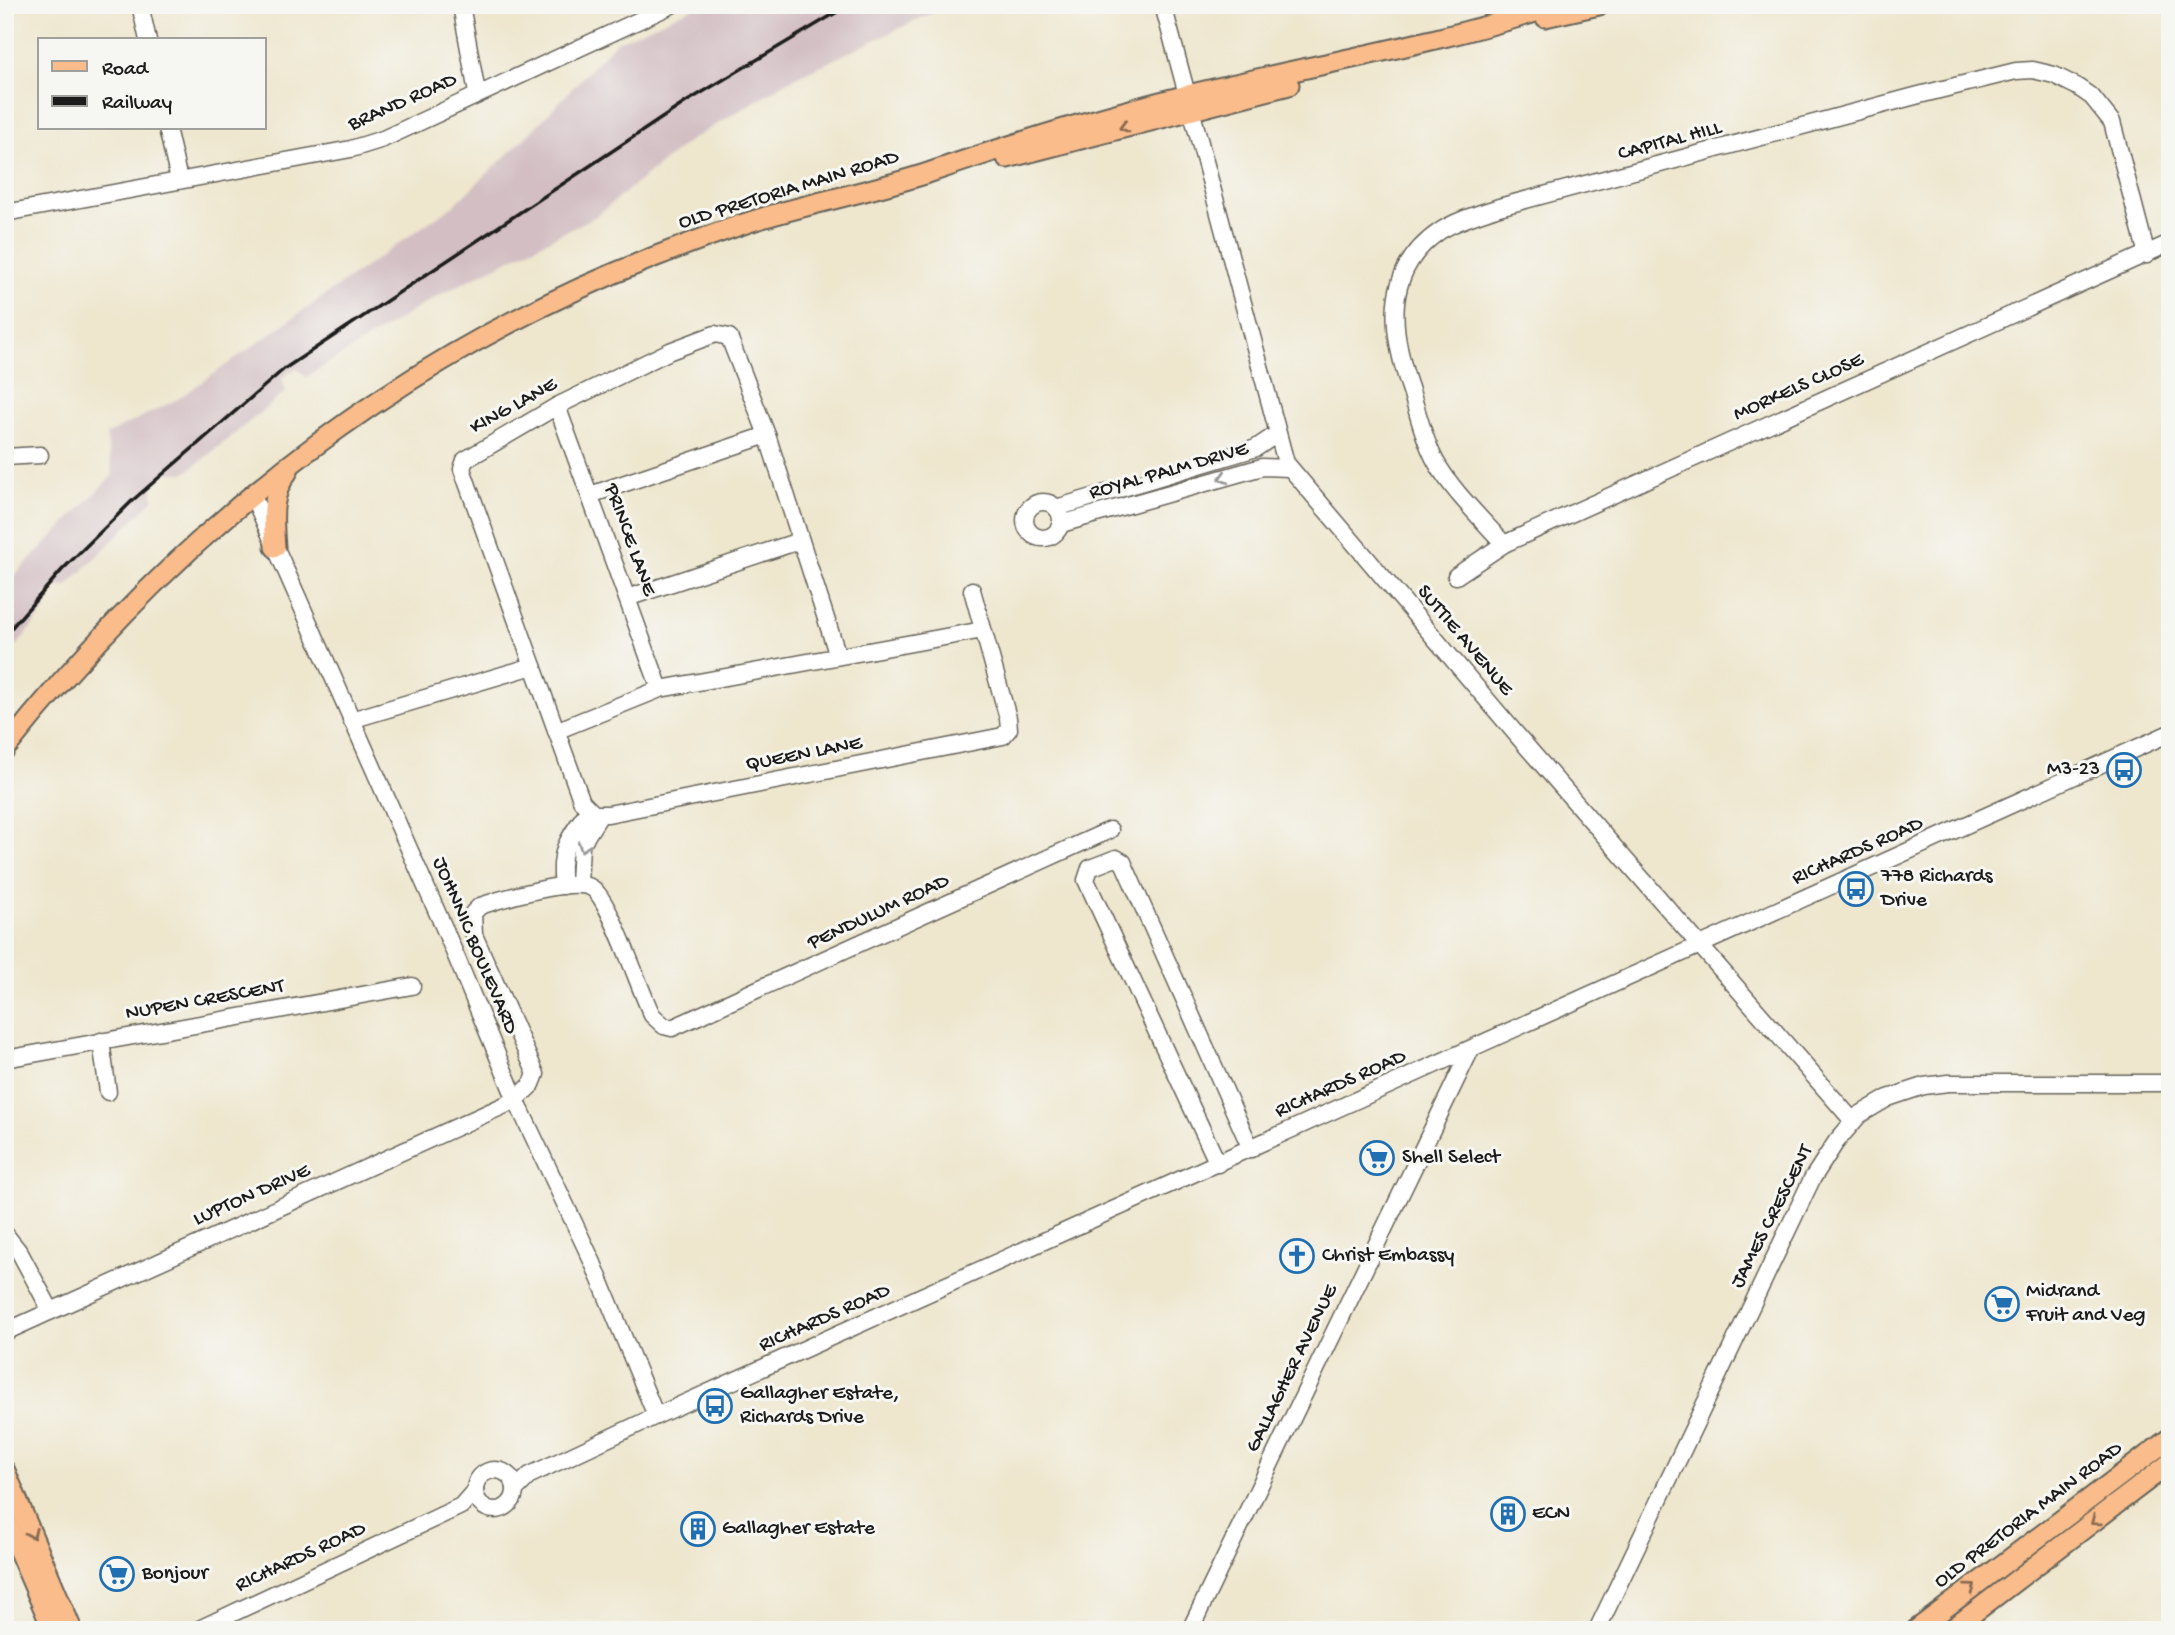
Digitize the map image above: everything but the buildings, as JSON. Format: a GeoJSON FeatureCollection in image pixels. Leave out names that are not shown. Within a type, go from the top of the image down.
{"type":"FeatureCollection","features":[{"type":"Feature","properties":{"kind":"main road","name":"OLD PRETORIA MAIN ROAD"},"geometry":{"type":"LineString","coordinates":[[1189,103],[1558,5]]}},
{"type":"Feature","properties":{"kind":"main road","name":"OLD PRETORIA MAIN ROAD"},"geometry":{"type":"LineString","coordinates":[[5,749],[63,678],[124,611],[182,554],[252,494],[372,405],[445,359],[524,316],[606,277],[761,218],[923,174],[1038,135],[1189,103],[1599,5]]}},
{"type":"Feature","properties":{"kind":"main road"},"geometry":{"type":"LineString","coordinates":[[275,547],[275,493],[300,457]]}},
{"type":"Feature","properties":{"kind":"main road","name":"OLD PRETORIA MAIN ROAD"},"geometry":{"type":"LineString","coordinates":[[1916,1630],[2170,1438]]}},
{"type":"Feature","properties":{"kind":"main road","name":"OLD PRETORIA MAIN ROAD"},"geometry":{"type":"LineString","coordinates":[[1951,1630],[2170,1463]]}},
{"type":"Feature","properties":{"kind":"main road"},"geometry":{"type":"LineString","coordinates":[[5,1471],[72,1630]]}},
{"type":"Feature","properties":{"kind":"main road"},"geometry":{"type":"LineString","coordinates":[[2149,1479],[2170,1481]]}},
{"type":"Feature","properties":{"kind":"main road"},"geometry":{"type":"LineString","coordinates":[[5,1519],[52,1630]]}},
{"type":"Feature","properties":{"kind":"street"},"geometry":{"type":"LineString","coordinates":[[141,5],[148,38]]}},
{"type":"Feature","properties":{"kind":"street","name":"BRAND ROAD"},"geometry":{"type":"LineString","coordinates":[[461,5],[477,93]]}},
{"type":"Feature","properties":{"kind":"street","name":"BRAND ROAD"},"geometry":{"type":"LineString","coordinates":[[5,214],[351,149],[383,139],[477,93],[672,5]]}},
{"type":"Feature","properties":{"kind":"street","name":"SUTTIE AVENUE"},"geometry":{"type":"LineString","coordinates":[[1163,5],[1277,434],[1289,468],[1528,748],[1853,1121]]}},
{"type":"Feature","properties":{"kind":"street","name":"CAPITAL HILL"},"geometry":{"type":"LineString","coordinates":[[1504,544],[1436,462],[1400,360],[1394,330],[1393,313],[1405,275],[1426,242],[1456,223],[1499,207],[1746,144],[1919,95],[2016,71],[2033,70],[2054,75],[2080,88],[2092,97],[2112,122],[2147,255]]}},
{"type":"Feature","properties":{"kind":"street"},"geometry":{"type":"LineString","coordinates":[[167,130],[179,180]]}},
{"type":"Feature","properties":{"kind":"street","name":"MORKELS CLOSE"},"geometry":{"type":"LineString","coordinates":[[1457,576],[1504,544],[2168,246]]}},
{"type":"Feature","properties":{"kind":"street","name":"KING LANE"},"geometry":{"type":"LineString","coordinates":[[556,731],[463,464],[470,454],[557,406],[670,351],[723,334],[734,343],[838,656]]}},
{"type":"Feature","properties":{"kind":"street","name":"PRINCE LANE"},"geometry":{"type":"LineString","coordinates":[[557,406],[660,689]]}},
{"type":"Feature","properties":{"kind":"street","name":"ROYAL PALM DRIVE"},"geometry":{"type":"LineString","coordinates":[[1277,434],[1261,446],[1183,469],[1059,516],[1189,488],[1262,467],[1289,468]]}},
{"type":"Feature","properties":{"kind":"street"},"geometry":{"type":"LineString","coordinates":[[590,495],[766,435]]}},
{"type":"Feature","properties":{"kind":"street"},"geometry":{"type":"LineString","coordinates":[[5,457],[40,455]]}},
{"type":"Feature","properties":{"kind":"street"},"geometry":{"type":"LineString","coordinates":[[1183,469],[1189,488]]}},
{"type":"Feature","properties":{"kind":"street","name":"JOHNNIC BOULEVARD"},"geometry":{"type":"LineString","coordinates":[[252,494],[445,930],[516,1100],[593,1264],[656,1416]]}},
{"type":"Feature","properties":{"kind":"street"},"geometry":{"type":"LineString","coordinates":[[627,598],[799,541]]}},
{"type":"Feature","properties":{"kind":"street"},"geometry":{"type":"LineString","coordinates":[[516,1100],[532,1084],[536,1074],[474,936],[473,914],[480,906],[578,886],[581,845],[594,813],[556,731],[660,689],[983,630],[972,590]]}},
{"type":"Feature","properties":{"kind":"street","name":"QUEEN LANE"},"geometry":{"type":"LineString","coordinates":[[594,813],[1003,736],[1009,726],[983,630]]}},
{"type":"Feature","properties":{"kind":"street"},"geometry":{"type":"LineString","coordinates":[[351,720],[533,666]]}},
{"type":"Feature","properties":{"kind":"street","name":"RICHARDS ROAD"},"geometry":{"type":"LineString","coordinates":[[513,1483],[2170,733]]}},
{"type":"Feature","properties":{"kind":"street","name":"PENDULUM ROAD"},"geometry":{"type":"LineString","coordinates":[[578,886],[604,904],[652,1015],[664,1026],[684,1025],[1110,830]]}},
{"type":"Feature","properties":{"kind":"street"},"geometry":{"type":"LineString","coordinates":[[1218,1164],[1086,880],[1090,868],[1116,858],[1123,862],[1251,1149]]}},
{"type":"Feature","properties":{"kind":"street","name":"NUPEN CRESCENT"},"geometry":{"type":"LineString","coordinates":[[5,1059],[412,985]]}},
{"type":"Feature","properties":{"kind":"street"},"geometry":{"type":"LineString","coordinates":[[101,1041],[108,1092]]}},
{"type":"Feature","properties":{"kind":"street","name":"GALLAGHER AVENUE"},"geometry":{"type":"LineString","coordinates":[[1190,1630],[1469,1051]]}},
{"type":"Feature","properties":{"kind":"street","name":"JAMES CRESCENT"},"geometry":{"type":"LineString","coordinates":[[1597,1630],[1812,1179],[1853,1121],[1888,1098],[1936,1084],[2170,1083]]}},
{"type":"Feature","properties":{"kind":"street","name":"LUPTON DRIVE"},"geometry":{"type":"LineString","coordinates":[[5,1332],[516,1100]]}},
{"type":"Feature","properties":{"kind":"street"},"geometry":{"type":"LineString","coordinates":[[5,1234],[24,1259],[51,1311]]}},
{"type":"Feature","properties":{"kind":"street"},"geometry":{"type":"LineString","coordinates":[[498,1470],[513,1483],[508,1506],[496,1510],[484,1507],[477,1499],[475,1490],[480,1478],[491,1471],[498,1470]]}},
{"type":"Feature","properties":{"kind":"street","name":"RICHARDS ROAD"},"geometry":{"type":"LineString","coordinates":[[197,1630],[461,1506],[475,1490]]}},
{"type":"Feature","properties":{"kind":"street","name":"RICHARDS ROAD"},"geometry":{"type":"LineString","coordinates":[[461,1506],[484,1507]]}},
{"type":"Feature","properties":{"kind":"shaded area"},"geometry":{"type":"Polygon","coordinates":[[[699,5],[949,5],[790,80],[689,141],[596,216],[437,296],[306,377],[296,368],[282,378],[286,392],[186,473],[165,473],[153,486],[153,500],[66,587],[54,586],[45,596],[46,609],[5,660],[5,585],[113,475],[106,435],[178,399],[455,204],[530,133],[616,42],[699,5]]]}},
{"type":"Feature","properties":{"kind":"railway"},"geometry":{"type":"LineString","coordinates":[[5,635],[62,570],[133,500],[284,369],[686,102],[849,5]]}},
{"type":"Feature","properties":{"kind":"place","name":"M3-23"},"geometry":{"type":"Point","coordinates":[2124,770]}},
{"type":"Feature","properties":{"kind":"place","name":"778 Richards Drive"},"geometry":{"type":"Point","coordinates":[1856,889]}},
{"type":"Feature","properties":{"kind":"place","name":"Shell Select"},"geometry":{"type":"Point","coordinates":[1377,1158]}},
{"type":"Feature","properties":{"kind":"place","name":"Christ Embassy"},"geometry":{"type":"Point","coordinates":[1297,1256]}},
{"type":"Feature","properties":{"kind":"place","name":"Midrand Fruit and Veg"},"geometry":{"type":"Point","coordinates":[2002,1304]}},
{"type":"Feature","properties":{"kind":"place","name":"Gallagher Estate, Richards Drive"},"geometry":{"type":"Point","coordinates":[715,1406]}},
{"type":"Feature","properties":{"kind":"place","name":"ECN"},"geometry":{"type":"Point","coordinates":[1508,1514]}},
{"type":"Feature","properties":{"kind":"place","name":"Gallagher Estate"},"geometry":{"type":"Point","coordinates":[698,1529]}},
{"type":"Feature","properties":{"kind":"place","name":"Bonjour"},"geometry":{"type":"Point","coordinates":[117,1574]}}]}
